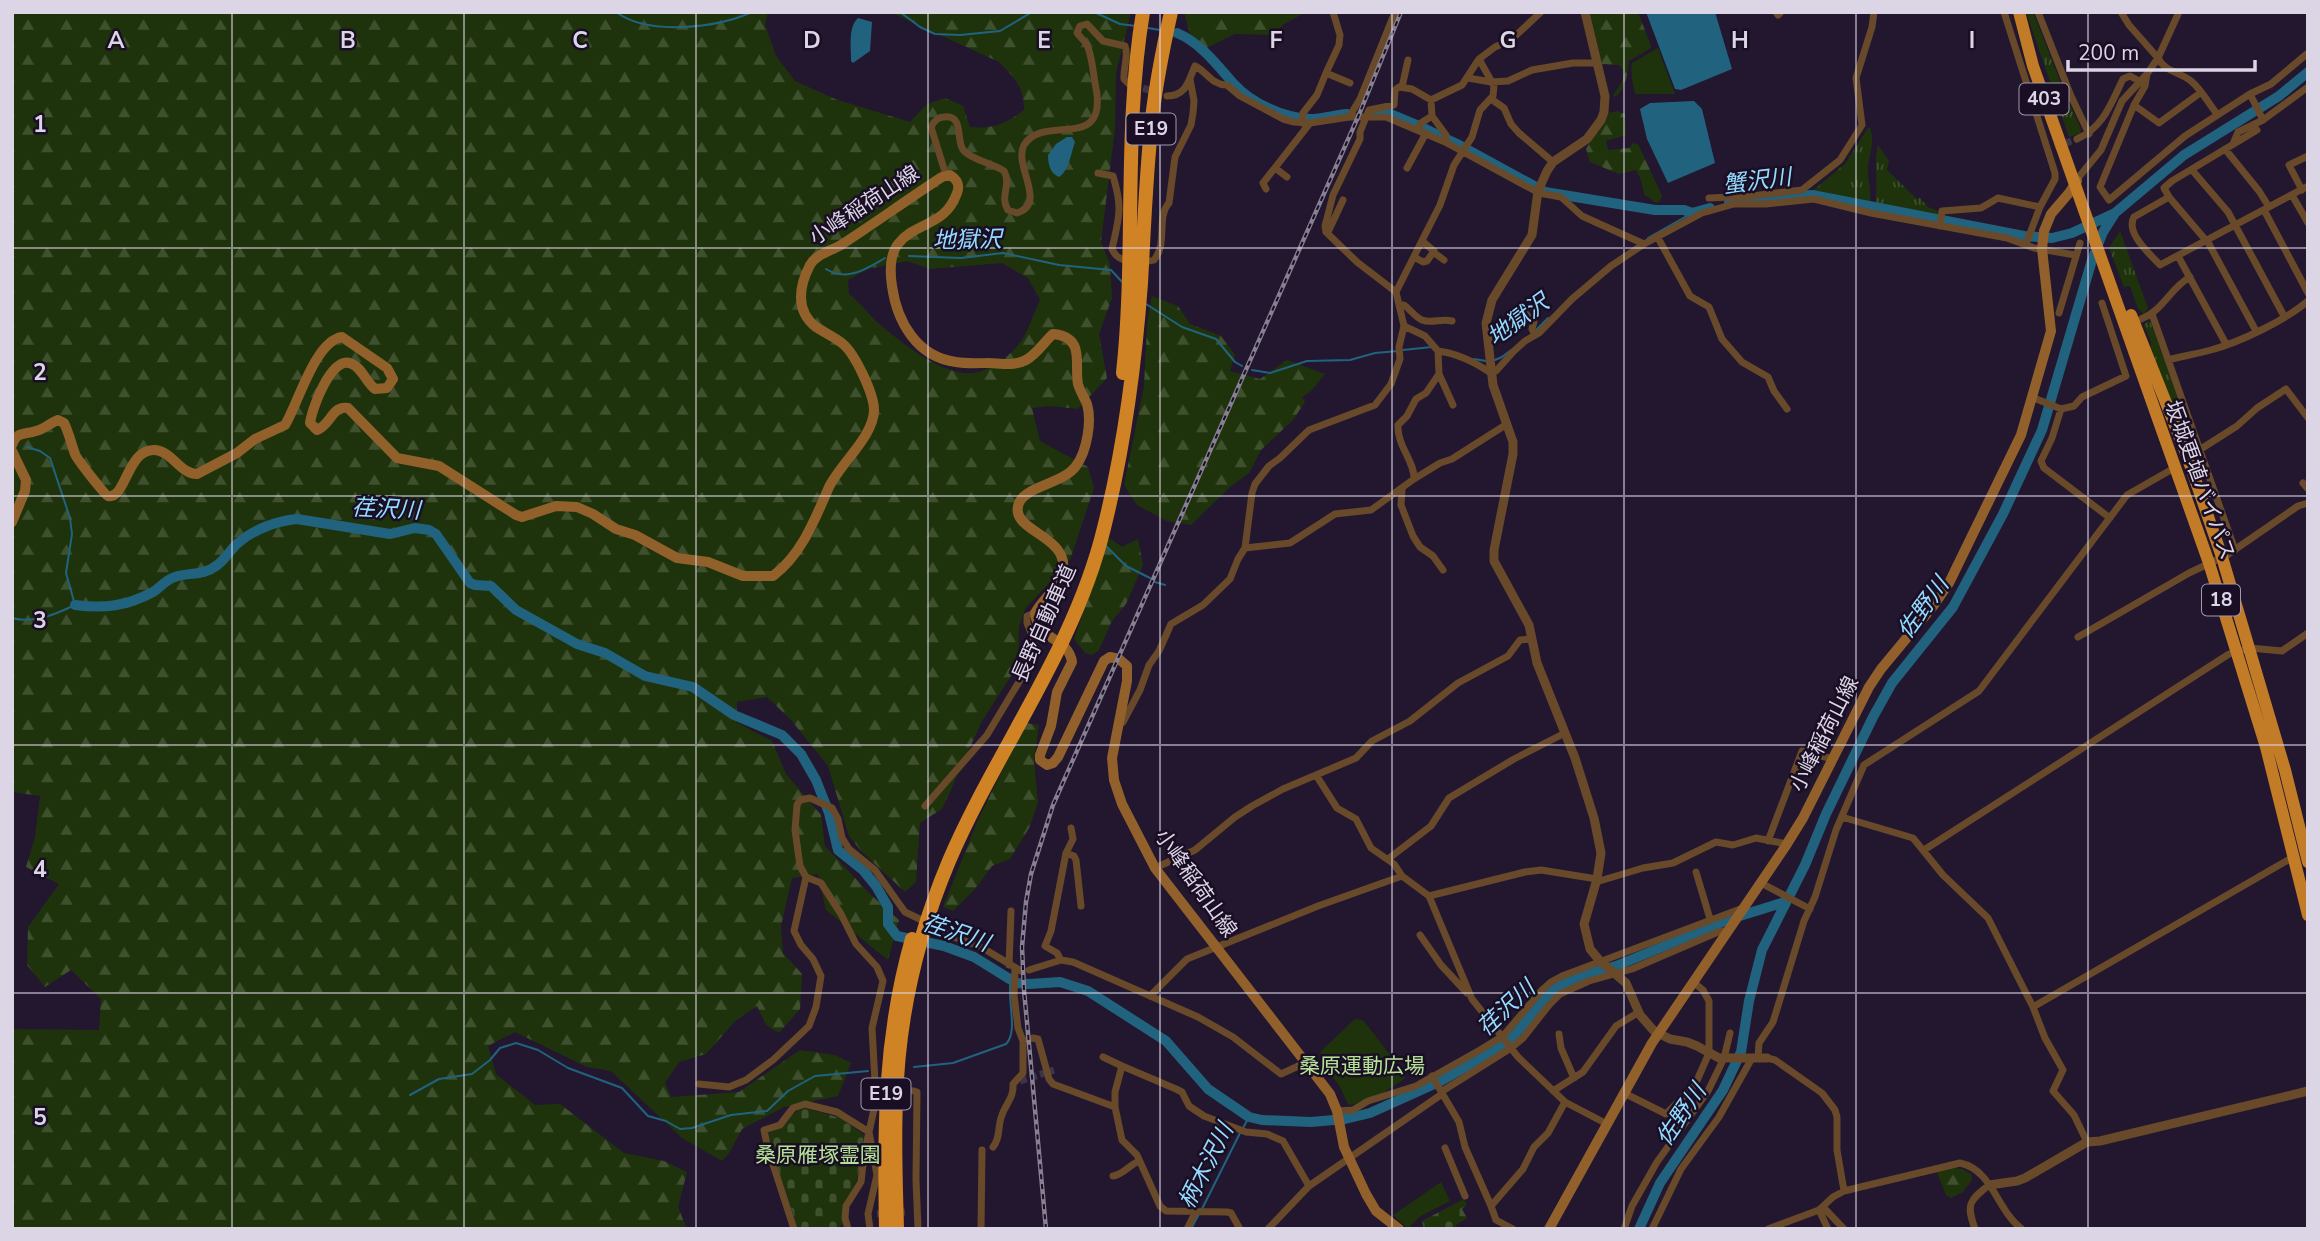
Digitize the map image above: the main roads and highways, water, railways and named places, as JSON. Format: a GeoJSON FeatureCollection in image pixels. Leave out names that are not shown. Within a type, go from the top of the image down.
{"type":"FeatureCollection","features":[{"type":"Feature","properties":{"kind":"highway","name":"長野自動車道"},"geometry":{"type":"LineString","coordinates":[[1136,248],[1131,119],[1143,12]]}},
{"type":"Feature","properties":{"kind":"highway","name":"長野自動車道"},"geometry":{"type":"LineString","coordinates":[[886,1229],[887,1069],[894,1012],[954,828],[1054,647],[1089,562],[1100,525],[1124,397],[1136,248],[1152,119],[1171,12]]}},
{"type":"Feature","properties":{"kind":"highway","name":"403"},"geometry":{"type":"LineString","coordinates":[[2020,12],[2028,67],[2076,181]]}},
{"type":"Feature","properties":{"kind":"highway","name":"403"},"geometry":{"type":"LineString","coordinates":[[2020,12],[2076,181]]}},
{"type":"Feature","properties":{"kind":"highway","name":"坂城更埴バイパス"},"geometry":{"type":"LineString","coordinates":[[2076,181],[2118,291],[2186,453],[2222,558],[2244,650],[2304,854],[2308,915]]}},
{"type":"Feature","properties":{"kind":"highway","name":"坂城更埴バイパス"},"geometry":{"type":"LineString","coordinates":[[2118,291],[2160,429],[2244,650]]}},
{"type":"Feature","properties":{"kind":"highway","name":"長野自動車道"},"geometry":{"type":"LineString","coordinates":[[897,1229],[895,1099],[910,962]]}},
{"type":"Feature","properties":{"kind":"main road","name":"小峰稲荷山線"},"geometry":{"type":"LineString","coordinates":[[12,445],[17,435],[24,432],[36,432],[58,420],[64,423],[79,463],[92,474],[107,496],[118,492],[133,463],[146,451],[164,452],[190,474],[197,474],[237,453],[255,439],[285,425],[308,375],[329,342],[342,337],[387,368],[393,379],[387,388],[375,388],[356,366],[346,362],[340,364],[324,385],[311,413],[310,423],[317,430],[322,428],[337,410],[348,408],[397,458],[439,466],[516,515],[522,517],[556,506],[577,507],[677,558],[708,562],[743,576],[773,576],[795,553],[812,527],[830,485],[867,432],[874,410],[868,387],[848,348],[811,322],[802,306],[801,291],[811,262],[946,175],[955,178],[958,189],[946,214],[898,244],[891,261],[895,302],[902,323],[909,334],[930,353],[955,362],[1014,364],[1033,355],[1053,334],[1066,338],[1077,352],[1078,383],[1087,405],[1082,456],[1066,476],[1030,492],[1019,503],[1018,511],[1024,524],[1050,540],[1062,556],[1064,565],[1060,581],[1035,613],[1039,628],[1065,646],[1072,662],[1057,692],[1051,726],[1040,760],[1047,765],[1058,757],[1104,661],[1110,657],[1119,659],[1127,666],[1127,681],[1112,758],[1114,780],[1122,804],[1155,868],[1330,1094],[1348,1157],[1376,1211],[1399,1229]]}},
{"type":"Feature","properties":{"kind":"main road","name":"小峰稲荷山線"},"geometry":{"type":"LineString","coordinates":[[1549,1229],[1658,1034],[1787,844],[1869,687],[1949,583],[2036,400],[2052,331],[2042,246],[2044,231],[2051,214],[2076,181]]}},
{"type":"Feature","properties":{"kind":"main road"},"geometry":{"type":"LineString","coordinates":[[12,451],[26,480],[25,491],[12,522]]}},
{"type":"Feature","properties":{"kind":"water"},"geometry":{"type":"Polygon","coordinates":[[[1646,12],[1715,12],[1732,69],[1681,90],[1675,89],[1646,12]]]}},
{"type":"Feature","properties":{"kind":"water"},"geometry":{"type":"Polygon","coordinates":[[[858,18],[872,22],[870,51],[853,63],[851,38],[858,18]]]}},
{"type":"Feature","properties":{"kind":"water"},"geometry":{"type":"Polygon","coordinates":[[[1694,101],[1702,109],[1715,163],[1668,183],[1647,139],[1640,109],[1650,103],[1694,101]]]}},
{"type":"Feature","properties":{"kind":"water"},"geometry":{"type":"Polygon","coordinates":[[[1072,137],[1075,142],[1067,166],[1059,177],[1050,168],[1048,155],[1056,144],[1072,137]]]}},
{"type":"Feature","properties":{"kind":"waterway"},"geometry":{"type":"LineString","coordinates":[[616,12],[630,20],[664,27],[720,22],[752,12]]}},
{"type":"Feature","properties":{"kind":"waterway"},"geometry":{"type":"LineString","coordinates":[[900,12],[935,34],[960,35],[1000,31],[1032,12]]}},
{"type":"Feature","properties":{"kind":"waterway"},"geometry":{"type":"LineString","coordinates":[[1094,12],[1120,24],[1136,26]]}},
{"type":"Feature","properties":{"kind":"waterway"},"geometry":{"type":"LineString","coordinates":[[1148,28],[1160,30]]}},
{"type":"Feature","properties":{"kind":"waterway","name":"蟹沢川"},"geometry":{"type":"LineString","coordinates":[[1177,33],[1201,48],[1240,90],[1268,108],[1289,116],[1310,119],[1347,114]]}},
{"type":"Feature","properties":{"kind":"waterway","name":"佐野川"},"geometry":{"type":"LineString","coordinates":[[1639,1229],[1660,1183],[1723,1090],[1741,1052],[1749,1001],[1762,950],[1805,865],[1826,814],[1873,717],[1892,683],[1953,607],[2003,514],[2042,430],[2092,260],[2103,232],[2115,213],[2184,155],[2279,96],[2308,72]]}},
{"type":"Feature","properties":{"kind":"waterway","name":"蟹沢川"},"geometry":{"type":"LineString","coordinates":[[1374,113],[1388,113],[1417,125],[1545,192],[1655,210],[1684,210],[1692,213],[1710,208]]}},
{"type":"Feature","properties":{"kind":"waterway","name":"蟹沢川"},"geometry":{"type":"LineString","coordinates":[[1729,202],[1812,195],[2024,236],[2052,238],[2072,233],[2115,213]]}},
{"type":"Feature","properties":{"kind":"waterway","name":"地獄沢"},"geometry":{"type":"LineString","coordinates":[[1648,238],[1692,213]]}},
{"type":"Feature","properties":{"kind":"waterway","name":"地獄沢"},"geometry":{"type":"LineString","coordinates":[[909,256],[961,258],[1003,253],[1059,265],[1111,270],[1124,284]]}},
{"type":"Feature","properties":{"kind":"waterway","name":"地獄沢"},"geometry":{"type":"LineString","coordinates":[[826,269],[834,273],[849,274],[864,270],[885,258]]}},
{"type":"Feature","properties":{"kind":"waterway","name":"地獄沢"},"geometry":{"type":"LineString","coordinates":[[1146,304],[1182,327],[1216,339],[1235,362],[1242,366]]}},
{"type":"Feature","properties":{"kind":"waterway","name":"地獄沢"},"geometry":{"type":"LineString","coordinates":[[1535,331],[1548,318]]}},
{"type":"Feature","properties":{"kind":"waterway","name":"地獄沢"},"geometry":{"type":"LineString","coordinates":[[1403,350],[1432,347]]}},
{"type":"Feature","properties":{"kind":"waterway","name":"地獄沢"},"geometry":{"type":"LineString","coordinates":[[1495,360],[1511,350]]}},
{"type":"Feature","properties":{"kind":"waterway","name":"地獄沢"},"geometry":{"type":"LineString","coordinates":[[1252,370],[1270,373],[1307,361],[1350,360],[1375,353],[1398,351]]}},
{"type":"Feature","properties":{"kind":"waterway","name":"地獄沢"},"geometry":{"type":"LineString","coordinates":[[1474,359],[1486,361]]}},
{"type":"Feature","properties":{"kind":"waterway"},"geometry":{"type":"LineString","coordinates":[[12,618],[37,619],[75,605],[66,573],[72,534],[70,518],[50,458],[27,447]]}},
{"type":"Feature","properties":{"kind":"waterway","name":"荏沢川"},"geometry":{"type":"LineString","coordinates":[[75,605],[115,605],[143,597],[172,578],[211,569],[244,538],[266,526],[282,522],[297,519],[390,534],[415,528],[429,530],[436,534],[470,583],[491,586],[516,610],[577,644],[605,653],[645,676],[693,687],[734,715],[782,735],[801,754],[816,780],[829,813],[838,850],[863,870],[876,886],[888,907],[888,924],[897,936],[944,946],[974,957],[1016,983],[1060,982],[1088,991],[1166,1041],[1208,1089],[1249,1117],[1262,1120],[1311,1122],[1345,1119],[1370,1113],[1441,1081],[1502,1046],[1548,995],[1561,985],[1616,966],[1730,919],[1785,902]]}},
{"type":"Feature","properties":{"kind":"waterway"},"geometry":{"type":"LineString","coordinates":[[1106,546],[1126,566],[1150,578]]}},
{"type":"Feature","properties":{"kind":"waterway"},"geometry":{"type":"LineString","coordinates":[[1155,582],[1165,585]]}},
{"type":"Feature","properties":{"kind":"waterway"},"geometry":{"type":"LineString","coordinates":[[914,1067],[953,1063],[1006,1044],[1012,1031],[1011,980]]}},
{"type":"Feature","properties":{"kind":"waterway"},"geometry":{"type":"LineString","coordinates":[[410,1095],[439,1079],[472,1074],[500,1048],[516,1043],[538,1050],[568,1068],[622,1088],[648,1116],[666,1121],[680,1129],[692,1128],[731,1115],[767,1111],[788,1091],[815,1076],[868,1071]]}},
{"type":"Feature","properties":{"kind":"waterway","name":"柄木沢川"},"geometry":{"type":"LineString","coordinates":[[1243,1128],[1249,1117]]}},
{"type":"Feature","properties":{"kind":"waterway","name":"柄木沢川"},"geometry":{"type":"LineString","coordinates":[[1202,1209],[1240,1133]]}},
{"type":"Feature","properties":{"kind":"waterway","name":"柄木沢川"},"geometry":{"type":"LineString","coordinates":[[1191,1229],[1199,1214]]}},
{"type":"Feature","properties":{"kind":"tunnel"},"geometry":{"type":"LineString","coordinates":[[1133,85],[1158,93]]}},
{"type":"Feature","properties":{"kind":"tunnel"},"geometry":{"type":"LineString","coordinates":[[2055,147],[2077,139]]}},
{"type":"Feature","properties":{"kind":"tunnel"},"geometry":{"type":"LineString","coordinates":[[1020,1081],[1054,1070]]}},
{"type":"Feature","properties":{"kind":"tunnel"},"geometry":{"type":"LineString","coordinates":[[879,1087],[914,1091]]}},
{"type":"Feature","properties":{"kind":"tunnel"},"geometry":{"type":"LineString","coordinates":[[877,1214],[905,1212]]}},
{"type":"Feature","properties":{"kind":"railway"},"geometry":{"type":"LineString","coordinates":[[1046,1229],[1022,947],[1031,874],[1053,805],[1358,117],[1401,12]]}},
{"type":"Feature","properties":{"kind":"park label","name":"桑原運動広場"},"geometry":{"type":"Point","coordinates":[1362,1066]}},
{"type":"Feature","properties":{"kind":"park label","name":"桑原雁塚霊園"},"geometry":{"type":"Point","coordinates":[818,1155]}}]}
